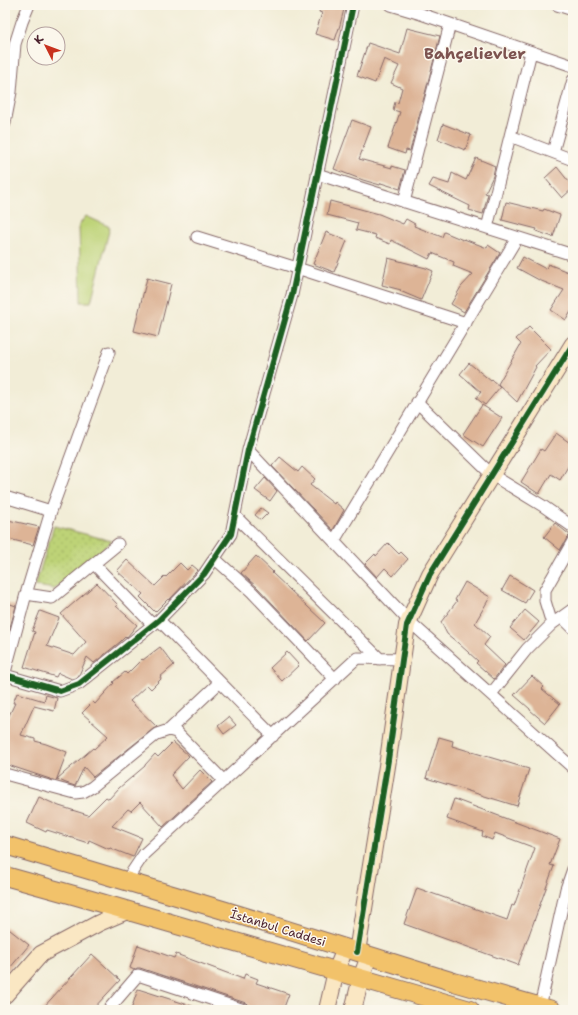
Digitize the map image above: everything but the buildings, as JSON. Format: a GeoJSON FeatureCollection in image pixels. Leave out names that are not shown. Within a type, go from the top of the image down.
{"type":"FeatureCollection","features":[{"type":"Feature","properties":{"kind":"main road","name":"İstanbul Caddesi"},"geometry":{"type":"LineString","coordinates":[[5,845],[454,982],[546,1008]]}},
{"type":"Feature","properties":{"kind":"main road","name":"İstanbul Caddesi"},"geometry":{"type":"LineString","coordinates":[[5,876],[470,1010]]}},
{"type":"Feature","properties":{"kind":"street"},"geometry":{"type":"LineString","coordinates":[[5,123],[11,92],[16,44],[22,22],[29,5]]}},
{"type":"Feature","properties":{"kind":"street"},"geometry":{"type":"LineString","coordinates":[[5,675],[60,691],[79,684],[156,623],[204,574],[231,534],[248,450],[292,295],[353,5]]}},
{"type":"Feature","properties":{"kind":"street"},"geometry":{"type":"LineString","coordinates":[[391,5],[573,66]]}},
{"type":"Feature","properties":{"kind":"street"},"geometry":{"type":"LineString","coordinates":[[557,5],[573,10]]}},
{"type":"Feature","properties":{"kind":"street"},"geometry":{"type":"LineString","coordinates":[[404,202],[450,24]]}},
{"type":"Feature","properties":{"kind":"street"},"geometry":{"type":"LineString","coordinates":[[488,228],[531,52]]}},
{"type":"Feature","properties":{"kind":"street"},"geometry":{"type":"LineString","coordinates":[[553,152],[573,80]]}},
{"type":"Feature","properties":{"kind":"street"},"geometry":{"type":"LineString","coordinates":[[510,136],[573,160]]}},
{"type":"Feature","properties":{"kind":"street"},"geometry":{"type":"LineString","coordinates":[[317,174],[573,255]]}},
{"type":"Feature","properties":{"kind":"street"},"geometry":{"type":"LineString","coordinates":[[197,237],[298,268],[466,323]]}},
{"type":"Feature","properties":{"kind":"street"},"geometry":{"type":"LineString","coordinates":[[334,542],[517,238]]}},
{"type":"Feature","properties":{"kind":"street"},"geometry":{"type":"LineString","coordinates":[[352,1010],[361,978],[357,952],[388,760],[407,625],[430,574],[573,344]]}},
{"type":"Feature","properties":{"kind":"street"},"geometry":{"type":"LineString","coordinates":[[5,672],[26,594],[51,511],[109,352]]}},
{"type":"Feature","properties":{"kind":"street"},"geometry":{"type":"LineString","coordinates":[[417,402],[492,475],[543,506],[573,527]]}},
{"type":"Feature","properties":{"kind":"street"},"geometry":{"type":"LineString","coordinates":[[248,450],[409,621],[573,768]]}},
{"type":"Feature","properties":{"kind":"street"},"geometry":{"type":"LineString","coordinates":[[5,497],[51,511]]}},
{"type":"Feature","properties":{"kind":"street"},"geometry":{"type":"LineString","coordinates":[[234,516],[380,659]]}},
{"type":"Feature","properties":{"kind":"street"},"geometry":{"type":"LineString","coordinates":[[552,624],[545,601],[545,590],[573,541]]}},
{"type":"Feature","properties":{"kind":"street"},"geometry":{"type":"LineString","coordinates":[[26,594],[52,598],[118,544]]}},
{"type":"Feature","properties":{"kind":"street"},"geometry":{"type":"LineString","coordinates":[[214,558],[252,592],[335,679]]}},
{"type":"Feature","properties":{"kind":"street"},"geometry":{"type":"LineString","coordinates":[[94,564],[220,682],[273,736]]}},
{"type":"Feature","properties":{"kind":"street"},"geometry":{"type":"LineString","coordinates":[[491,694],[527,649],[552,624],[573,609]]}},
{"type":"Feature","properties":{"kind":"street"},"geometry":{"type":"LineString","coordinates":[[562,617],[573,628]]}},
{"type":"Feature","properties":{"kind":"street"},"geometry":{"type":"LineString","coordinates":[[126,881],[144,854],[357,658],[402,659]]}},
{"type":"Feature","properties":{"kind":"street"},"geometry":{"type":"LineString","coordinates":[[5,774],[75,793],[83,792],[92,787],[157,734],[169,730],[220,682]]}},
{"type":"Feature","properties":{"kind":"street"},"geometry":{"type":"LineString","coordinates":[[169,730],[176,732],[224,781]]}},
{"type":"Feature","properties":{"kind":"street"},"geometry":{"type":"LineString","coordinates":[[546,1008],[566,889],[573,869]]}},
{"type":"Feature","properties":{"kind":"street"},"geometry":{"type":"LineString","coordinates":[[5,994],[41,954],[99,923],[127,911]]}},
{"type":"Feature","properties":{"kind":"street"},"geometry":{"type":"LineString","coordinates":[[327,1010],[336,971],[357,952]]}},
{"type":"Feature","properties":{"kind":"street"},"geometry":{"type":"LineString","coordinates":[[108,1010],[138,975],[244,1010]]}},
{"type":"Feature","properties":{"kind":"green space"},"geometry":{"type":"Polygon","coordinates":[[[86,216],[110,227],[91,302],[81,302],[79,225],[86,216]]]}},
{"type":"Feature","properties":{"kind":"green space"},"geometry":{"type":"Polygon","coordinates":[[[54,526],[112,541],[55,589],[35,586],[54,526]]]}},
{"type":"Feature","properties":{"kind":"cycle path"},"geometry":{"type":"LineString","coordinates":[[5,675],[60,691],[79,684],[159,620],[204,574],[231,534],[248,450],[292,295],[353,5]]}},
{"type":"Feature","properties":{"kind":"cycle path"},"geometry":{"type":"LineString","coordinates":[[357,952],[388,760],[407,625],[430,574],[573,344]]}},
{"type":"Feature","properties":{"kind":"district","name":"Bahçelievler"},"geometry":{"type":"Point","coordinates":[475,53]}}]}
